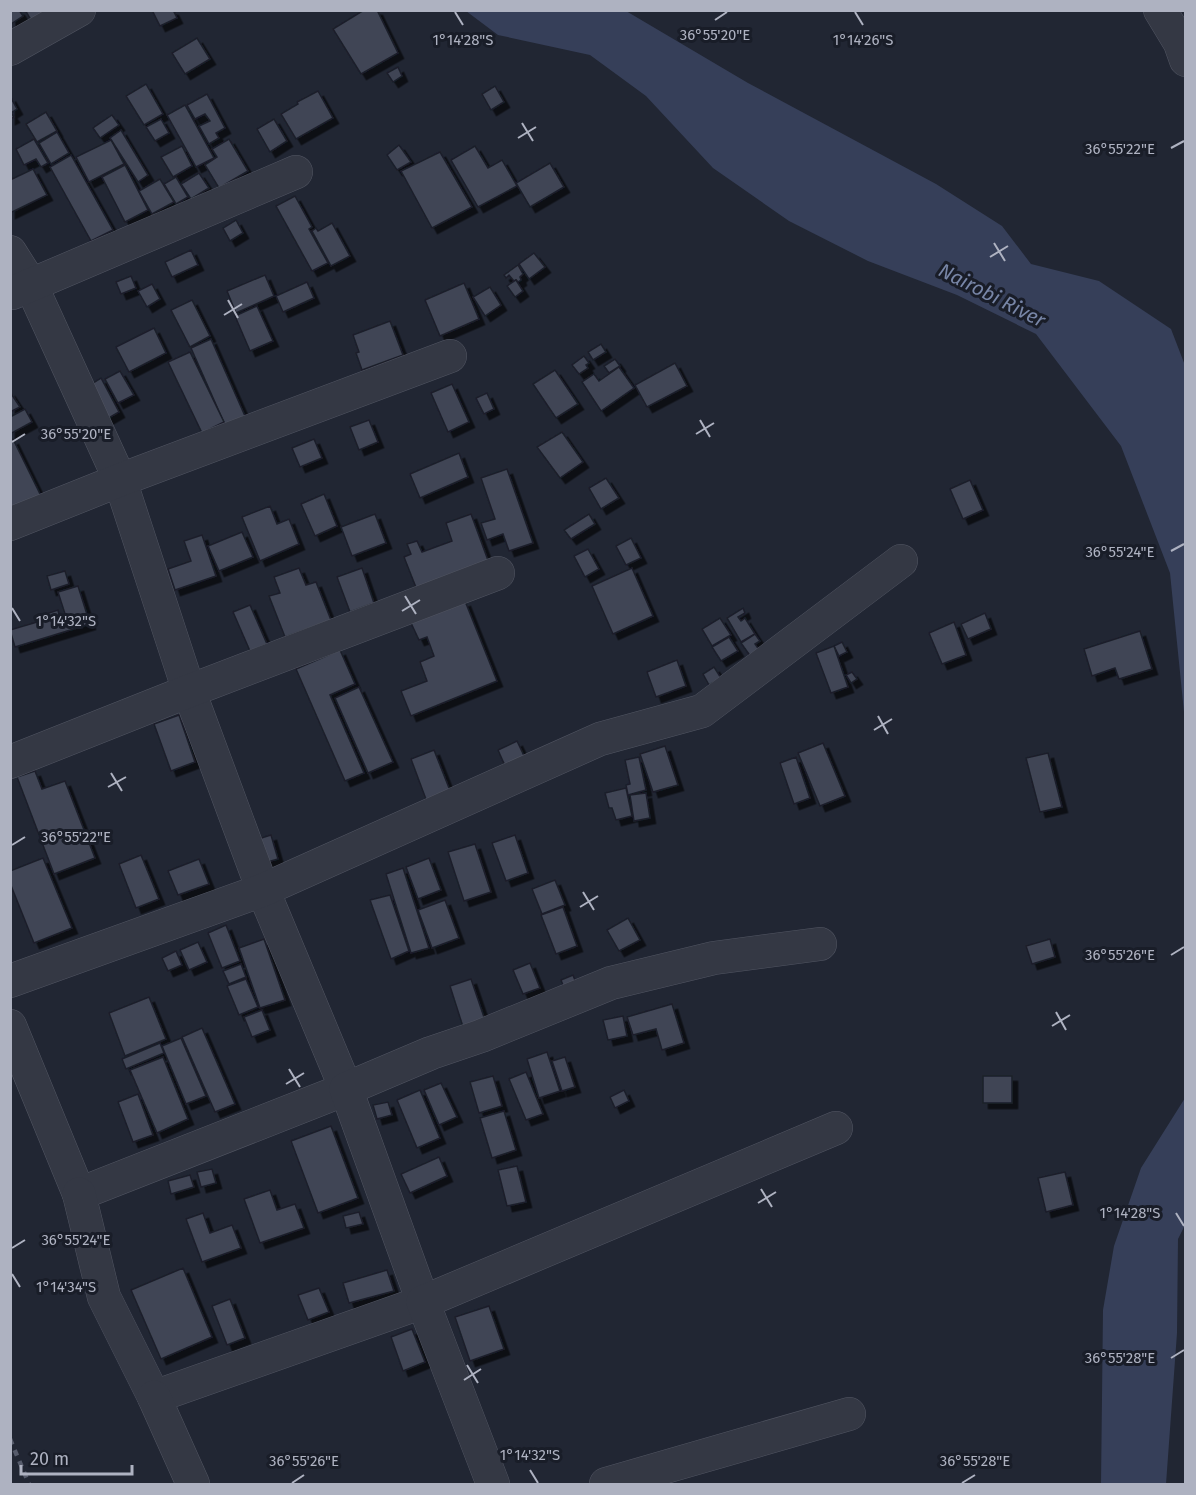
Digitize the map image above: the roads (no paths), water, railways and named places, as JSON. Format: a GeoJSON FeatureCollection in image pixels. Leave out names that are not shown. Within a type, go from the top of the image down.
{"type":"FeatureCollection","features":[{"type":"Feature","properties":{"kind":"street"},"geometry":{"type":"LineString","coordinates":[[10,49],[79,10]]}},
{"type":"Feature","properties":{"kind":"street"},"geometry":{"type":"LineString","coordinates":[[1160,10],[1180,43],[1185,60]]}},
{"type":"Feature","properties":{"kind":"street"},"geometry":{"type":"LineString","coordinates":[[21,289],[296,171]]}},
{"type":"Feature","properties":{"kind":"street"},"geometry":{"type":"LineString","coordinates":[[10,252],[21,289],[120,480],[189,691],[263,890],[346,1089],[423,1302],[493,1485]]}},
{"type":"Feature","properties":{"kind":"street"},"geometry":{"type":"LineString","coordinates":[[10,524],[120,480],[450,356]]}},
{"type":"Feature","properties":{"kind":"street"},"geometry":{"type":"LineString","coordinates":[[10,981],[263,890],[600,739],[702,711],[901,561]]}},
{"type":"Feature","properties":{"kind":"street"},"geometry":{"type":"LineString","coordinates":[[10,762],[498,573]]}},
{"type":"Feature","properties":{"kind":"street"},"geometry":{"type":"LineString","coordinates":[[79,1194],[611,983],[714,958],[820,944]]}},
{"type":"Feature","properties":{"kind":"street"},"geometry":{"type":"LineString","coordinates":[[10,1026],[79,1194],[104,1297],[154,1397],[193,1485]]}},
{"type":"Feature","properties":{"kind":"street"},"geometry":{"type":"LineString","coordinates":[[154,1397],[423,1302],[837,1128]]}},
{"type":"Feature","properties":{"kind":"street"},"geometry":{"type":"LineString","coordinates":[[606,1485],[849,1414]]}},
{"type":"Feature","properties":{"kind":"water","name":"Nairobi River"},"geometry":{"type":"Polygon","coordinates":[[[466,11],[626,11],[748,83],[936,184],[1002,226],[1031,264],[1099,281],[1171,329],[1186,368],[1185,722],[1170,573],[1121,446],[1036,334],[957,295],[868,261],[789,221],[713,168],[646,96],[590,55],[498,35],[466,11]]]}},
{"type":"Feature","properties":{"kind":"water"},"geometry":{"type":"Polygon","coordinates":[[[1185,1098],[1185,1225],[1178,1239],[1177,1333],[1166,1484],[1101,1484],[1103,1310],[1114,1246],[1141,1168],[1185,1098]]]}},
{"type":"Feature","properties":{"kind":"railway"},"geometry":{"type":"LineString","coordinates":[[10,1439],[29,1484]]}}]}
